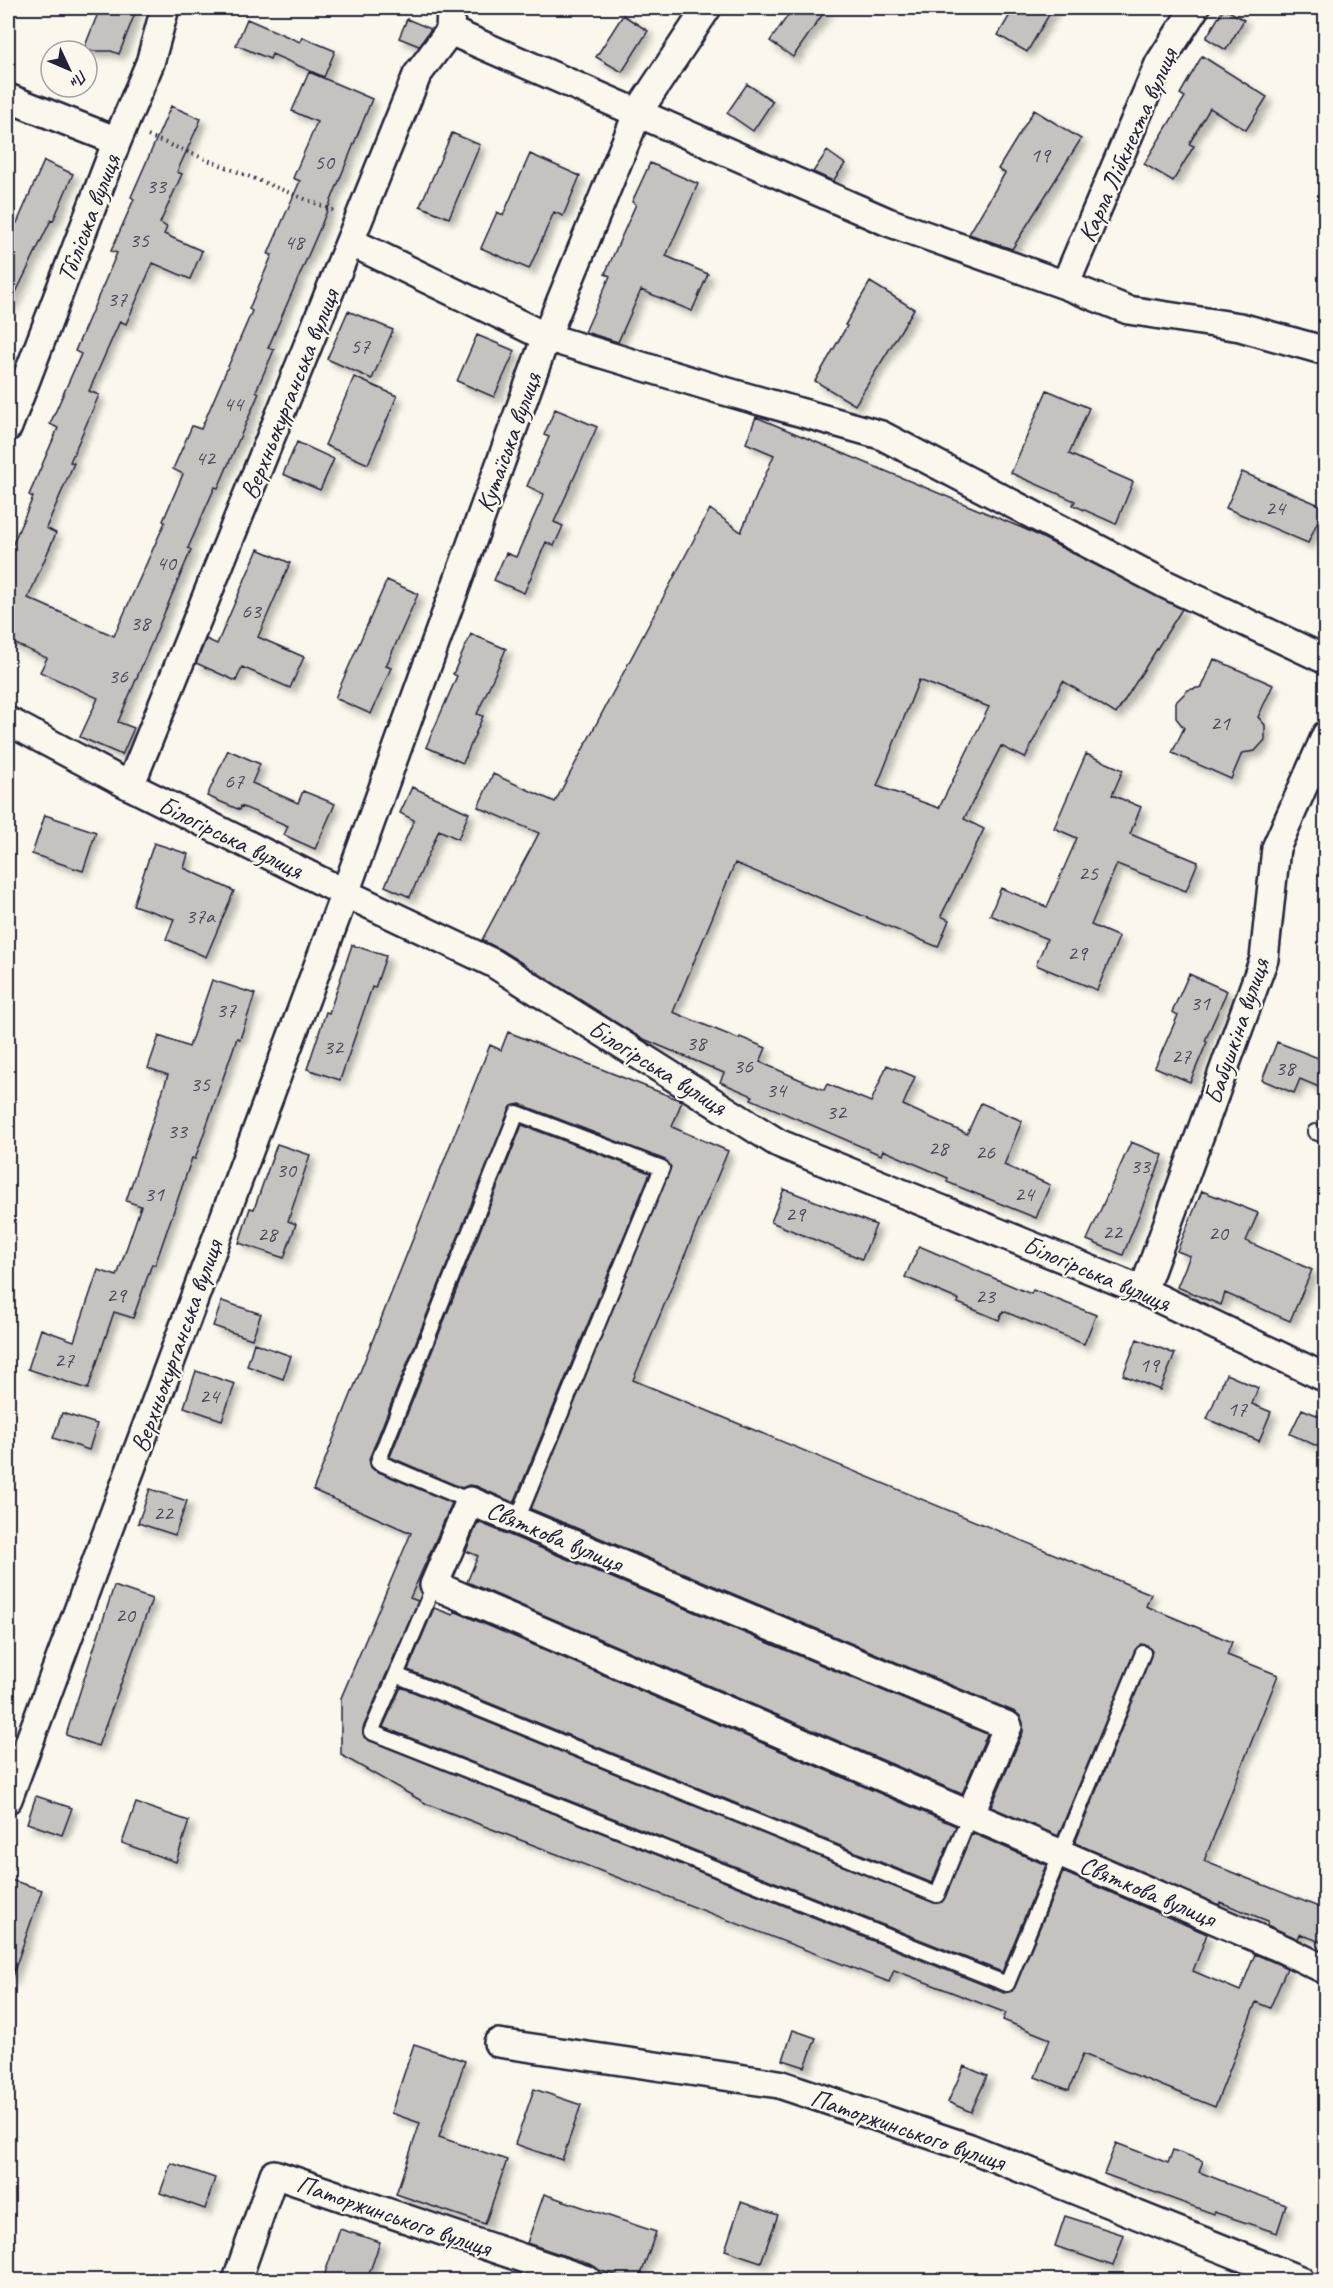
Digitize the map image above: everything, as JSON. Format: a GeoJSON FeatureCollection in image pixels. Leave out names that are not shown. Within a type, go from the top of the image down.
{"type":"FeatureCollection","features":[{"type":"Feature","properties":{"kind":"street","name":"Тбіліська вулиця"},"geometry":{"type":"LineString","coordinates":[[8,427],[150,63],[165,8]]}},
{"type":"Feature","properties":{"kind":"street","name":"Кутаїська вулиця"},"geometry":{"type":"LineString","coordinates":[[345,893],[546,337],[638,112],[707,8]]}},
{"type":"Feature","properties":{"kind":"street","name":"Карла Лібкнехта вулиця"},"geometry":{"type":"LineString","coordinates":[[1065,285],[1159,64],[1195,8]]}},
{"type":"Feature","properties":{"kind":"street"},"geometry":{"type":"LineString","coordinates":[[451,19],[638,112],[888,222],[1128,310],[1240,327],[1326,351]]}},
{"type":"Feature","properties":{"kind":"street","name":"Верхньокурганська вулиця"},"geometry":{"type":"LineString","coordinates":[[130,786],[417,75],[451,19]]}},
{"type":"Feature","properties":{"kind":"street"},"geometry":{"type":"LineString","coordinates":[[8,98],[121,134]]}},
{"type":"Feature","properties":{"kind":"street"},"geometry":{"type":"LineString","coordinates":[[355,231],[546,337],[881,435],[1167,585],[1326,660]]}},
{"type":"Feature","properties":{"kind":"street","name":"Білогірська вулиця"},"geometry":{"type":"LineString","coordinates":[[8,722],[130,786],[345,893],[493,963],[778,1143],[1143,1291],[1326,1378]]}},
{"type":"Feature","properties":{"kind":"street","name":"Бабушкіна вулиця"},"geometry":{"type":"LineString","coordinates":[[1143,1291],[1264,959],[1276,848],[1326,735]]}},
{"type":"Feature","properties":{"kind":"street","name":"Верхньокурганська вулиця"},"geometry":{"type":"LineString","coordinates":[[8,1799],[345,893]]}},
{"type":"Feature","properties":{"kind":"street","name":"Святкова вулиця"},"geometry":{"type":"LineString","coordinates":[[970,1815],[1008,1726],[470,1501],[434,1585],[970,1815],[1283,1949],[1326,1970]]}},
{"type":"Feature","properties":{"kind":"street","name":"Паторжинського вулиця"},"geometry":{"type":"LineString","coordinates":[[498,2043],[779,2084],[970,2148],[1300,2280]]}},
{"type":"Feature","properties":{"kind":"street","name":"Паторжинського вулиця"},"geometry":{"type":"LineString","coordinates":[[237,2280],[274,2174],[587,2280]]}},
{"type":"Feature","properties":{"kind":"lane"},"geometry":{"type":"LineString","coordinates":[[470,1501],[378,1462],[517,1113],[662,1168],[517,1520]]}},
{"type":"Feature","properties":{"kind":"lane"},"geometry":{"type":"LineString","coordinates":[[434,1585],[371,1732],[1007,1984],[1143,1653]]}},
{"type":"Feature","properties":{"kind":"lane"},"geometry":{"type":"LineString","coordinates":[[396,1675],[937,1895],[970,1815]]}},
{"type":"Feature","properties":{"kind":"path"},"geometry":{"type":"LineString","coordinates":[[121,134],[355,231]]}},
{"type":"Feature","properties":{"kind":"building"},"geometry":{"type":"Polygon","coordinates":[[[100,8],[137,8],[119,54],[99,51],[99,39],[88,39],[100,8]]]}},
{"type":"Feature","properties":{"kind":"building"},"geometry":{"type":"Polygon","coordinates":[[[793,8],[827,8],[793,57],[770,41],[793,8]]]}},
{"type":"Feature","properties":{"kind":"building"},"geometry":{"type":"Polygon","coordinates":[[[1014,8],[1053,8],[1027,52],[998,35],[1014,8]]]}},
{"type":"Feature","properties":{"kind":"building"},"geometry":{"type":"Polygon","coordinates":[[[1224,8],[1244,20],[1226,50],[1206,38],[1224,8]]]}},
{"type":"Feature","properties":{"kind":"building"},"geometry":{"type":"Polygon","coordinates":[[[623,15],[648,31],[622,72],[596,57],[623,15]]]}},
{"type":"Feature","properties":{"kind":"building"},"geometry":{"type":"Polygon","coordinates":[[[247,19],[300,42],[302,37],[335,51],[324,77],[272,54],[270,59],[236,45],[247,19]]]}},
{"type":"Feature","properties":{"kind":"building"},"geometry":{"type":"Polygon","coordinates":[[[407,19],[431,29],[419,46],[399,38],[407,19]]]}},
{"type":"Feature","properties":{"kind":"building"},"geometry":{"type":"Polygon","coordinates":[[[1202,56],[1267,97],[1246,130],[1210,108],[1189,144],[1194,146],[1173,181],[1144,164],[1185,97],[1180,94],[1202,56]]]}},
{"type":"Feature","properties":{"kind":"building"},"geometry":{"type":"Polygon","coordinates":[[[309,72],[372,99],[268,348],[274,350],[256,391],[259,393],[218,488],[215,487],[188,548],[191,550],[118,722],[134,728],[122,755],[80,737],[98,698],[40,672],[47,658],[9,641],[8,644],[8,555],[33,497],[29,495],[58,428],[50,424],[81,354],[75,351],[117,253],[111,251],[134,199],[131,197],[171,106],[201,119],[177,172],[182,174],[160,223],[167,227],[164,234],[202,251],[190,279],[153,263],[126,324],[120,321],[89,391],[99,395],[70,462],[74,463],[46,528],[56,533],[28,598],[114,636],[165,522],[163,521],[183,474],[173,469],[192,426],[201,429],[252,311],[249,309],[272,255],[268,254],[300,181],[293,178],[317,122],[292,111],[309,72]]]}},
{"type":"Feature","properties":{"kind":"building"},"geometry":{"type":"Polygon","coordinates":[[[747,84],[773,101],[753,131],[727,113],[747,84]]]}},
{"type":"Feature","properties":{"kind":"building"},"geometry":{"type":"Polygon","coordinates":[[[1034,110],[1081,139],[1012,249],[969,234],[1005,173],[998,169],[1034,110]]]}},
{"type":"Feature","properties":{"kind":"building"},"geometry":{"type":"Polygon","coordinates":[[[452,133],[480,145],[449,218],[420,206],[452,133]]]}},
{"type":"Feature","properties":{"kind":"building"},"geometry":{"type":"Polygon","coordinates":[[[827,151],[845,164],[833,181],[813,172],[827,151]]]}},
{"type":"Feature","properties":{"kind":"building"},"geometry":{"type":"Polygon","coordinates":[[[530,154],[580,176],[563,216],[554,212],[529,269],[481,248],[497,212],[503,215],[530,154]]]}},
{"type":"Feature","properties":{"kind":"building"},"geometry":{"type":"Polygon","coordinates":[[[44,161],[73,174],[53,221],[51,220],[8,309],[8,218],[17,223],[44,161]]]}},
{"type":"Feature","properties":{"kind":"building"},"geometry":{"type":"Polygon","coordinates":[[[650,163],[698,184],[666,256],[708,274],[692,311],[641,290],[618,342],[585,332],[610,276],[605,274],[636,204],[632,202],[650,163]]]}},
{"type":"Feature","properties":{"kind":"building"},"geometry":{"type":"Polygon","coordinates":[[[870,282],[914,309],[855,405],[815,381],[870,282]]]}},
{"type":"Feature","properties":{"kind":"building"},"geometry":{"type":"Polygon","coordinates":[[[348,311],[393,330],[372,379],[327,359],[348,311]]]}},
{"type":"Feature","properties":{"kind":"building"},"geometry":{"type":"Polygon","coordinates":[[[477,335],[515,351],[494,397],[457,381],[477,335]]]}},
{"type":"Feature","properties":{"kind":"building"},"geometry":{"type":"Polygon","coordinates":[[[354,377],[397,396],[368,464],[325,445],[354,377]]]}},
{"type":"Feature","properties":{"kind":"building"},"geometry":{"type":"Polygon","coordinates":[[[1047,390],[1089,408],[1069,454],[1133,482],[1116,524],[1073,505],[1075,501],[1011,473],[1047,390]]]}},
{"type":"Feature","properties":{"kind":"building"},"geometry":{"type":"Polygon","coordinates":[[[555,409],[597,427],[554,522],[563,526],[554,546],[546,542],[524,593],[494,580],[506,553],[516,557],[544,494],[527,486],[549,437],[544,435],[555,409]]]}},
{"type":"Feature","properties":{"kind":"building"},"geometry":{"type":"Polygon","coordinates":[[[756,417],[1027,530],[1182,609],[1116,714],[1063,681],[1025,758],[1001,746],[964,819],[984,829],[941,916],[949,920],[938,947],[735,863],[673,1012],[766,1048],[760,1062],[824,1090],[827,1084],[871,1102],[887,1065],[915,1077],[903,1105],[967,1134],[981,1103],[1022,1121],[1004,1165],[1050,1185],[1036,1218],[947,1182],[948,1178],[883,1150],[881,1155],[751,1099],[753,1096],[720,1082],[724,1073],[639,1037],[482,940],[539,833],[478,807],[493,774],[555,802],[710,509],[741,532],[774,455],[746,443],[756,417]],[[919,680],[877,786],[939,808],[989,707],[919,680]]]}},
{"type":"Feature","properties":{"kind":"building"},"geometry":{"type":"Polygon","coordinates":[[[297,442],[334,459],[320,490],[283,474],[297,442]]]}},
{"type":"Feature","properties":{"kind":"building"},"geometry":{"type":"Polygon","coordinates":[[[1242,472],[1324,507],[1308,543],[1226,508],[1242,472]]]}},
{"type":"Feature","properties":{"kind":"building"},"geometry":{"type":"Polygon","coordinates":[[[258,549],[290,563],[258,637],[304,657],[290,688],[242,667],[236,681],[196,663],[206,639],[217,644],[258,549]]]}},
{"type":"Feature","properties":{"kind":"building"},"geometry":{"type":"Polygon","coordinates":[[[387,580],[418,594],[386,666],[391,668],[371,714],[335,698],[387,580]]]}},
{"type":"Feature","properties":{"kind":"building"},"geometry":{"type":"Polygon","coordinates":[[[471,634],[506,649],[477,714],[483,716],[463,763],[426,747],[457,676],[453,674],[471,634]]]}},
{"type":"Feature","properties":{"kind":"building"},"geometry":{"type":"Polygon","coordinates":[[[1214,659],[1273,685],[1258,717],[1265,725],[1265,740],[1255,751],[1242,753],[1231,779],[1172,753],[1184,728],[1176,718],[1176,702],[1188,690],[1202,687],[1214,659]]]}},
{"type":"Feature","properties":{"kind":"building"},"geometry":{"type":"Polygon","coordinates":[[[228,750],[260,764],[252,783],[298,803],[303,791],[335,804],[315,849],[284,835],[288,826],[241,806],[240,810],[207,796],[228,750]]]}},
{"type":"Feature","properties":{"kind":"building"},"geometry":{"type":"Polygon","coordinates":[[[1086,754],[1123,770],[1112,795],[1141,807],[1130,834],[1198,862],[1186,891],[1117,864],[1091,925],[1119,937],[1097,990],[1036,965],[1047,939],[990,915],[1001,888],[1047,907],[1077,838],[1054,828],[1086,754]]]}},
{"type":"Feature","properties":{"kind":"building"},"geometry":{"type":"Polygon","coordinates":[[[412,787],[469,813],[458,839],[439,830],[410,897],[385,886],[414,820],[400,813],[412,787]]]}},
{"type":"Feature","properties":{"kind":"building"},"geometry":{"type":"Polygon","coordinates":[[[45,815],[96,832],[83,871],[32,854],[45,815]]]}},
{"type":"Feature","properties":{"kind":"building"},"geometry":{"type":"Polygon","coordinates":[[[154,843],[188,854],[184,868],[234,891],[206,957],[166,939],[174,919],[133,905],[154,843]]]}},
{"type":"Feature","properties":{"kind":"building"},"geometry":{"type":"Polygon","coordinates":[[[352,945],[386,956],[375,988],[372,987],[340,1080],[307,1069],[352,945]]]}},
{"type":"Feature","properties":{"kind":"building"},"geometry":{"type":"Polygon","coordinates":[[[1189,974],[1227,991],[1190,1082],[1155,1067],[1178,1015],[1172,1012],[1189,974]]]}},
{"type":"Feature","properties":{"kind":"building"},"geometry":{"type":"Polygon","coordinates":[[[212,980],[255,994],[240,1039],[237,1038],[195,1159],[192,1158],[155,1265],[152,1264],[133,1318],[114,1312],[88,1389],[28,1369],[41,1329],[74,1341],[98,1270],[117,1276],[141,1206],[126,1201],[168,1075],[148,1068],[159,1036],[189,1047],[212,980]]]}},
{"type":"Feature","properties":{"kind":"building"},"geometry":{"type":"Polygon","coordinates":[[[508,1032],[682,1101],[672,1127],[728,1151],[633,1380],[1151,1594],[1146,1606],[1232,1642],[1227,1655],[1278,1675],[1204,1861],[1326,1910],[1326,1944],[1300,1934],[1298,1939],[1267,1925],[1268,1921],[1220,1902],[1219,1905],[1075,1843],[1151,1656],[1152,1651],[1147,1645],[1141,1644],[1135,1650],[1058,1836],[991,1807],[1023,1732],[1020,1716],[1015,1712],[531,1509],[671,1167],[665,1160],[520,1104],[512,1106],[509,1110],[369,1459],[374,1470],[452,1503],[410,1598],[418,1601],[363,1728],[364,1737],[1004,1993],[1012,1991],[1015,1987],[1063,1872],[1207,1934],[1193,1971],[1240,1991],[1255,1954],[1287,1968],[1270,2008],[1256,2002],[1215,2107],[1083,2054],[1069,2090],[1035,2077],[1050,2039],[1003,2020],[1006,2013],[894,1970],[889,1982],[427,1804],[341,1755],[341,1698],[411,1533],[313,1490],[490,1045],[501,1050],[508,1032]]]}},
{"type":"Feature","properties":{"kind":"building"},"geometry":{"type":"Polygon","coordinates":[[[1277,1042],[1326,1061],[1326,1090],[1300,1079],[1294,1093],[1262,1080],[1277,1042]]]}},
{"type":"Feature","properties":{"kind":"building"},"geometry":{"type":"Polygon","coordinates":[[[522,1125],[650,1173],[514,1503],[476,1486],[469,1485],[462,1488],[390,1457],[522,1125]]]}},
{"type":"Feature","properties":{"kind":"building"},"geometry":{"type":"Polygon","coordinates":[[[1131,1142],[1163,1155],[1123,1255],[1087,1240],[1131,1142]]]}},
{"type":"Feature","properties":{"kind":"building"},"geometry":{"type":"Polygon","coordinates":[[[277,1144],[310,1155],[288,1221],[296,1224],[284,1258],[239,1243],[250,1208],[254,1209],[277,1144]]]}},
{"type":"Feature","properties":{"kind":"building"},"geometry":{"type":"Polygon","coordinates":[[[784,1189],[876,1225],[862,1259],[771,1222],[784,1189]]]}},
{"type":"Feature","properties":{"kind":"building"},"geometry":{"type":"Polygon","coordinates":[[[1202,1191],[1258,1213],[1246,1241],[1312,1270],[1290,1321],[1225,1293],[1221,1305],[1177,1287],[1190,1256],[1177,1251],[1202,1191]]]}},
{"type":"Feature","properties":{"kind":"building"},"geometry":{"type":"Polygon","coordinates":[[[919,1246],[1031,1294],[1033,1290],[1096,1315],[1084,1344],[1003,1311],[999,1320],[905,1277],[919,1246]]]}},
{"type":"Feature","properties":{"kind":"building"},"geometry":{"type":"Polygon","coordinates":[[[222,1301],[261,1314],[252,1339],[213,1326],[222,1301]]]}},
{"type":"Feature","properties":{"kind":"building"},"geometry":{"type":"Polygon","coordinates":[[[1137,1339],[1175,1354],[1160,1390],[1123,1375],[1137,1339]]]}},
{"type":"Feature","properties":{"kind":"building"},"geometry":{"type":"Polygon","coordinates":[[[254,1343],[291,1356],[283,1379],[247,1366],[254,1343]]]}},
{"type":"Feature","properties":{"kind":"building"},"geometry":{"type":"Polygon","coordinates":[[[196,1371],[235,1384],[222,1420],[184,1407],[196,1371]]]}},
{"type":"Feature","properties":{"kind":"building"},"geometry":{"type":"Polygon","coordinates":[[[1226,1374],[1258,1388],[1252,1404],[1271,1412],[1259,1441],[1207,1419],[1226,1374]]]}},
{"type":"Feature","properties":{"kind":"building"},"geometry":{"type":"Polygon","coordinates":[[[1302,1409],[1326,1419],[1326,1450],[1290,1434],[1302,1409]]]}},
{"type":"Feature","properties":{"kind":"building"},"geometry":{"type":"Polygon","coordinates":[[[62,1413],[97,1424],[89,1450],[53,1438],[62,1413]]]}},
{"type":"Feature","properties":{"kind":"building"},"geometry":{"type":"Polygon","coordinates":[[[150,1489],[187,1501],[175,1535],[138,1523],[150,1489]]]}},
{"type":"Feature","properties":{"kind":"building"},"geometry":{"type":"Polygon","coordinates":[[[478,1522],[987,1734],[962,1794],[467,1582],[478,1556],[466,1551],[478,1522]]]}},
{"type":"Feature","properties":{"kind":"building"},"geometry":{"type":"Polygon","coordinates":[[[114,1586],[152,1599],[98,1746],[66,1735],[114,1586]]]}},
{"type":"Feature","properties":{"kind":"building"},"geometry":{"type":"Polygon","coordinates":[[[434,1608],[453,1615],[454,1611],[956,1826],[932,1883],[408,1670],[434,1608]]]}},
{"type":"Feature","properties":{"kind":"building"},"geometry":{"type":"Polygon","coordinates":[[[401,1687],[934,1903],[942,1902],[945,1898],[972,1833],[1046,1865],[1002,1972],[383,1727],[401,1687]]]}},
{"type":"Feature","properties":{"kind":"building"},"geometry":{"type":"Polygon","coordinates":[[[36,1796],[72,1808],[62,1835],[27,1823],[36,1796]]]}},
{"type":"Feature","properties":{"kind":"building"},"geometry":{"type":"Polygon","coordinates":[[[136,1803],[189,1821],[176,1862],[122,1843],[136,1803]]]}},
{"type":"Feature","properties":{"kind":"building"},"geometry":{"type":"Polygon","coordinates":[[[8,1879],[42,1890],[11,1980],[8,1980],[8,1879]]]}},
{"type":"Feature","properties":{"kind":"building"},"geometry":{"type":"Polygon","coordinates":[[[793,2030],[816,2038],[805,2067],[783,2060],[793,2030]]]}},
{"type":"Feature","properties":{"kind":"building"},"geometry":{"type":"Polygon","coordinates":[[[414,2044],[465,2061],[439,2137],[507,2160],[485,2224],[396,2194],[420,2123],[391,2113],[414,2044]]]}},
{"type":"Feature","properties":{"kind":"building"},"geometry":{"type":"Polygon","coordinates":[[[964,2066],[987,2076],[971,2112],[948,2102],[964,2066]]]}},
{"type":"Feature","properties":{"kind":"building"},"geometry":{"type":"Polygon","coordinates":[[[534,2089],[581,2105],[562,2160],[515,2144],[534,2089]]]}},
{"type":"Feature","properties":{"kind":"building"},"geometry":{"type":"Polygon","coordinates":[[[1116,2143],[1168,2163],[1173,2150],[1203,2161],[1199,2172],[1286,2205],[1277,2233],[1214,2212],[1214,2214],[1104,2174],[1116,2143]]]}},
{"type":"Feature","properties":{"kind":"building"},"geometry":{"type":"Polygon","coordinates":[[[171,2163],[215,2178],[205,2209],[160,2193],[171,2163]]]}},
{"type":"Feature","properties":{"kind":"building"},"geometry":{"type":"Polygon","coordinates":[[[544,2194],[656,2232],[639,2280],[630,2280],[599,2270],[592,2265],[527,2243],[544,2194]]]}},
{"type":"Feature","properties":{"kind":"building"},"geometry":{"type":"Polygon","coordinates":[[[741,2202],[778,2215],[761,2262],[725,2250],[741,2202]]]}},
{"type":"Feature","properties":{"kind":"building"},"geometry":{"type":"Polygon","coordinates":[[[1065,2216],[1124,2235],[1113,2266],[1055,2246],[1065,2216]]]}},
{"type":"Feature","properties":{"kind":"building"},"geometry":{"type":"Polygon","coordinates":[[[340,2229],[380,2242],[367,2280],[336,2280],[324,2276],[340,2229]]]}}]}
